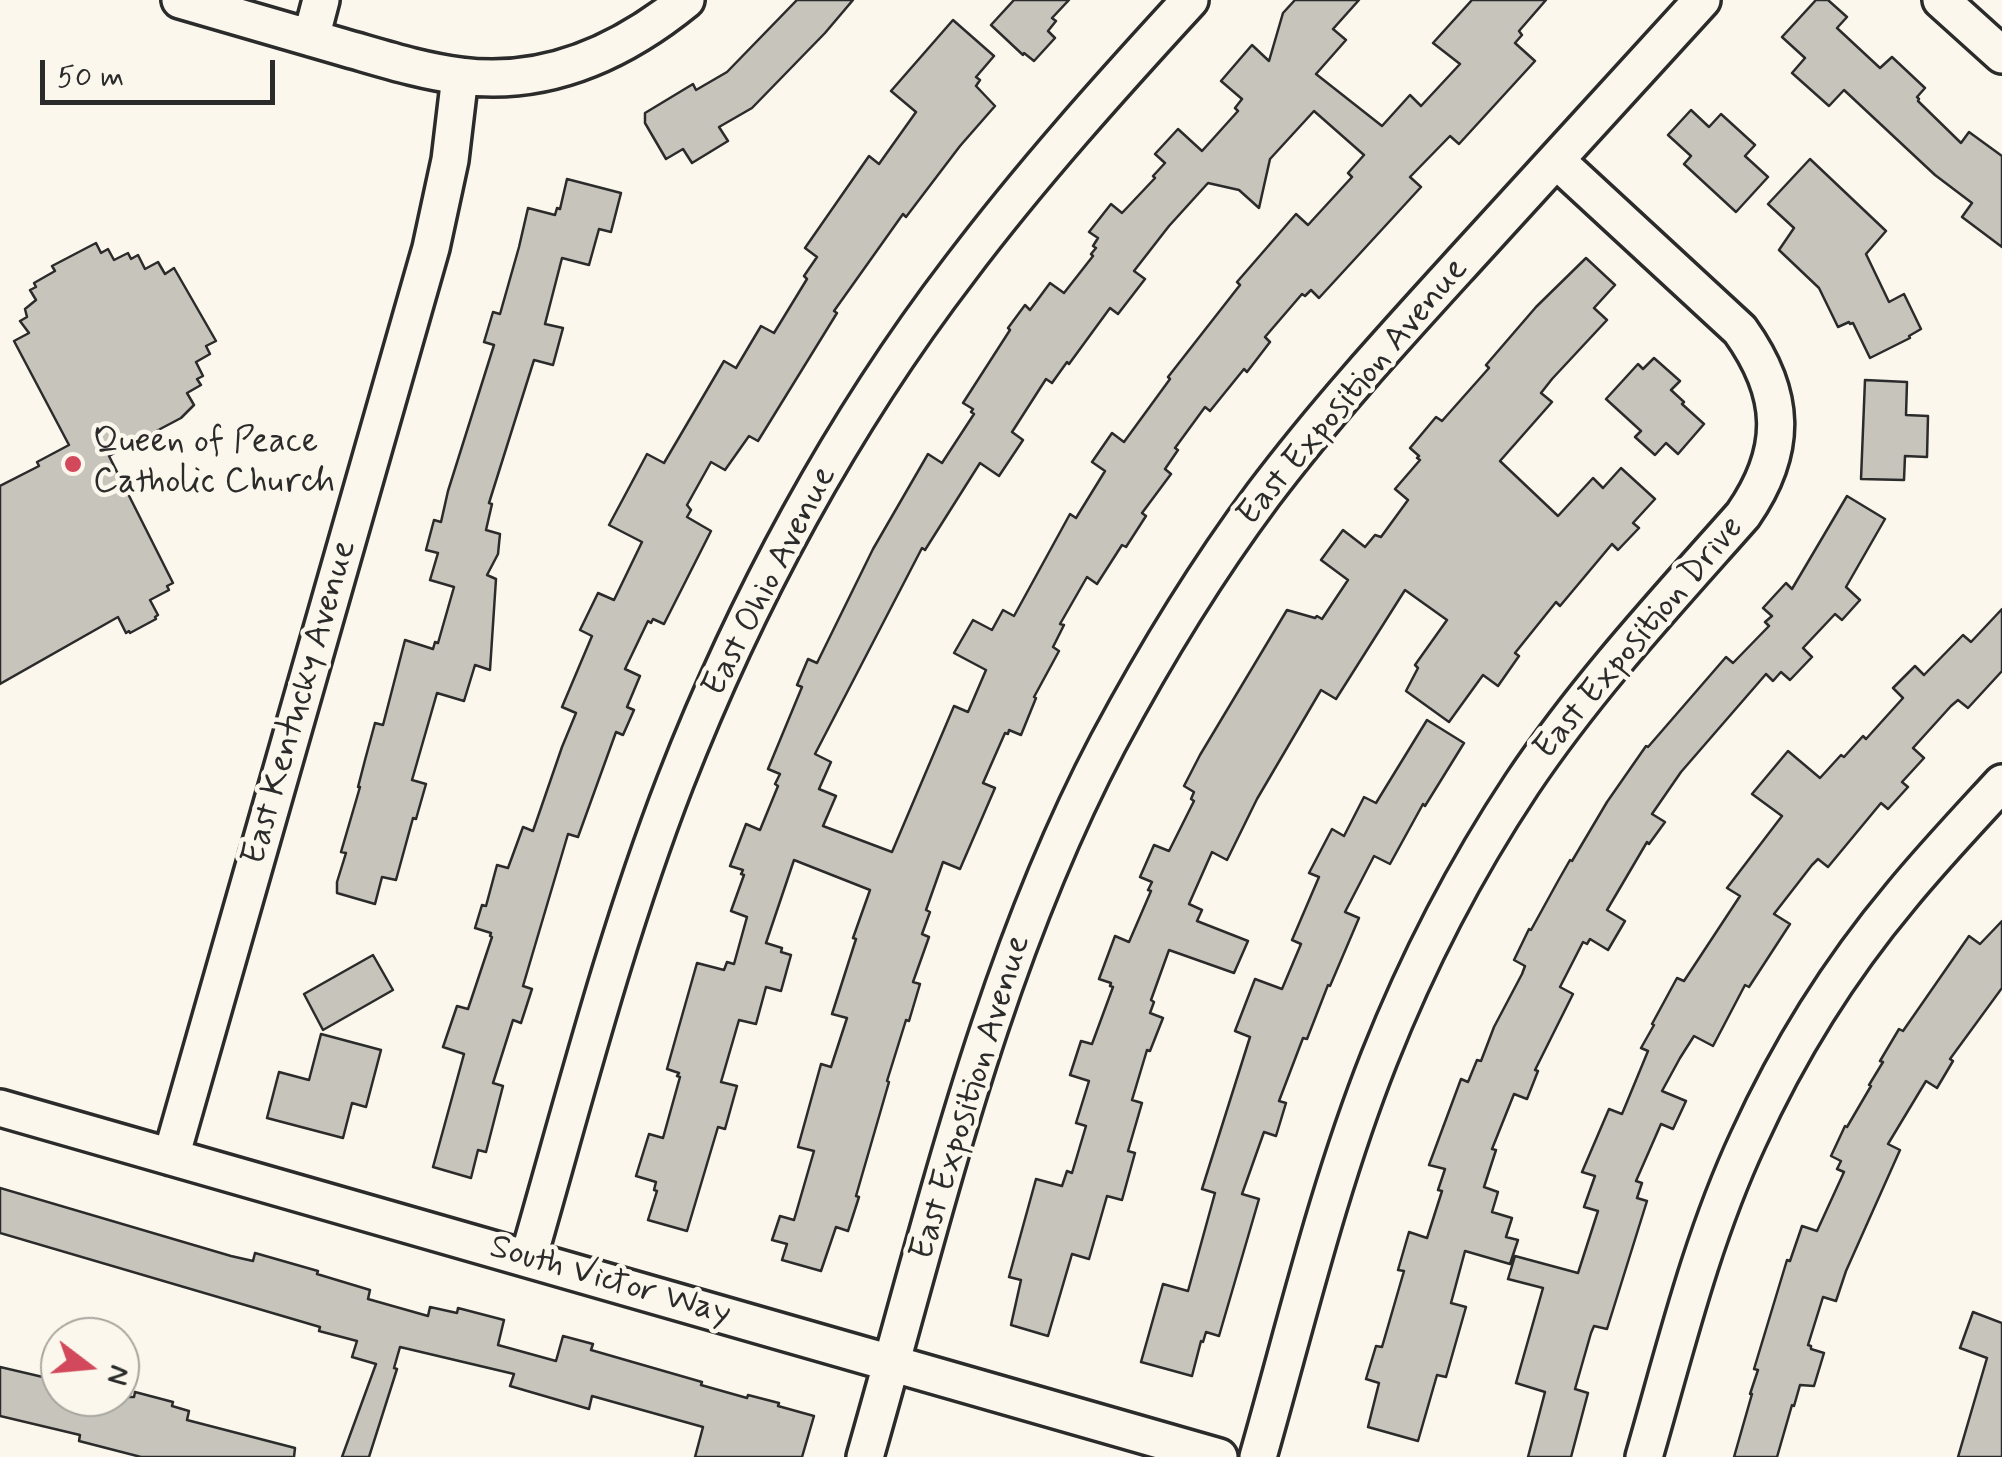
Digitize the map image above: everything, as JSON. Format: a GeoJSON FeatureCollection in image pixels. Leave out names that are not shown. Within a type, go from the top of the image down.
{"type":"FeatureCollection","features":[{"type":"Feature","properties":{"kind":"street"},"geometry":{"type":"LineString","coordinates":[[180,0],[412,67],[488,78],[533,74],[576,64],[618,48],[686,0]]}},
{"type":"Feature","properties":{"kind":"street"},"geometry":{"type":"LineString","coordinates":[[310,38],[322,0]]}},
{"type":"Feature","properties":{"kind":"street","name":"East Ohio Avenue"},"geometry":{"type":"LineString","coordinates":[[528,1259],[635,894],[705,711],[772,570],[838,451],[957,272],[1030,180],[1190,0]]}},
{"type":"Feature","properties":{"kind":"street","name":"East Exposition Avenue"},"geometry":{"type":"LineString","coordinates":[[865,1457],[994,1013],[1065,832],[1154,659],[1206,577],[1322,420],[1702,0]]}},
{"type":"Feature","properties":{"kind":"street"},"geometry":{"type":"LineString","coordinates":[[1941,0],[2002,55]]}},
{"type":"Feature","properties":{"kind":"street","name":"East Kentucky Avenue"},"geometry":{"type":"LineString","coordinates":[[172,1157],[431,248],[450,160],[460,76]]}},
{"type":"Feature","properties":{"kind":"street","name":"East Exposition Drive"},"geometry":{"type":"LineString","coordinates":[[1258,1457],[1352,1132],[1409,988],[1443,919],[1522,785],[1566,722],[1613,660],[1743,515],[1760,491],[1773,455],[1776,418],[1771,389],[1758,354],[1740,330],[1556,160]]}},
{"type":"Feature","properties":{"kind":"street"},"geometry":{"type":"LineString","coordinates":[[1644,1457],[1704,1250],[1772,1090],[1810,1022],[1864,942],[1912,882],[2002,783]]}},
{"type":"Feature","properties":{"kind":"street","name":"South Victor Way"},"geometry":{"type":"LineString","coordinates":[[0,1108],[1219,1457]]}},
{"type":"Feature","properties":{"kind":"building"},"geometry":{"type":"Polygon","coordinates":[[[797,0],[853,0],[752,108],[719,127],[728,141],[692,163],[683,149],[666,159],[645,123],[645,113],[693,84],[696,90],[727,72],[797,0]]]}},
{"type":"Feature","properties":{"kind":"building"},"geometry":{"type":"Polygon","coordinates":[[[1014,0],[1069,0],[1052,18],[1056,21],[1048,31],[1055,38],[1034,61],[991,25],[1014,0]]]}},
{"type":"Feature","properties":{"kind":"building"},"geometry":{"type":"Polygon","coordinates":[[[1295,0],[1359,0],[1333,29],[1346,40],[1316,74],[1382,126],[1410,95],[1421,106],[1460,64],[1433,43],[1472,0],[1546,0],[1519,31],[1522,35],[1515,43],[1535,61],[1459,144],[1450,136],[1410,177],[1421,187],[1319,298],[1311,290],[1305,296],[1302,294],[1265,337],[1270,342],[1247,372],[1244,369],[1210,411],[1205,407],[1175,448],[1178,450],[1165,469],[1171,474],[1142,513],[1146,516],[1126,547],[1122,545],[1097,584],[1087,577],[1060,624],[1064,625],[1053,647],[1059,651],[1034,697],[1021,735],[1009,730],[1005,733],[983,783],[995,788],[960,869],[943,862],[926,910],[930,912],[922,934],[929,937],[913,982],[920,984],[887,1081],[856,1196],[859,1197],[848,1231],[836,1227],[821,1271],[782,1260],[787,1244],[772,1240],[780,1216],[794,1220],[814,1151],[798,1147],[821,1064],[831,1067],[847,1018],[832,1014],[870,890],[794,860],[766,943],[791,955],[781,991],[766,987],[756,1024],[739,1020],[721,1082],[737,1086],[725,1129],[718,1127],[687,1231],[648,1220],[656,1182],[636,1176],[649,1134],[663,1138],[680,1077],[667,1069],[697,963],[724,970],[727,962],[734,964],[747,917],[731,911],[744,875],[743,870],[730,866],[746,824],[760,830],[778,786],[775,784],[780,774],[768,769],[802,687],[797,685],[808,659],[817,663],[873,549],[928,454],[942,463],[974,414],[963,403],[1008,328],[1025,305],[1030,310],[1050,283],[1064,293],[1093,256],[1098,238],[1089,232],[1111,204],[1122,213],[1155,178],[1165,163],[1155,154],[1178,129],[1202,151],[1238,111],[1235,108],[1242,99],[1221,81],[1252,45],[1269,61],[1283,13],[1295,0]],[[1314,111],[1270,159],[1259,208],[1239,190],[1208,183],[1169,226],[1134,271],[1145,279],[1118,314],[1110,308],[1052,383],[1046,379],[1012,432],[1023,440],[999,476],[980,463],[925,550],[922,548],[815,754],[831,762],[819,789],[836,796],[823,826],[892,852],[954,706],[968,712],[986,670],[954,653],[973,620],[992,630],[1003,610],[1014,616],[1070,514],[1076,518],[1105,471],[1092,462],[1112,433],[1124,442],[1168,377],[1240,285],[1237,282],[1296,214],[1308,225],[1352,177],[1348,173],[1364,155],[1314,111]]]}},
{"type":"Feature","properties":{"kind":"building"},"geometry":{"type":"Polygon","coordinates":[[[1816,0],[1828,0],[1847,17],[1837,28],[1880,68],[1892,57],[1925,88],[1918,101],[1961,143],[1969,132],[2002,156],[2002,247],[1962,217],[1972,203],[1935,175],[1844,90],[1829,106],[1792,73],[1805,58],[1782,37],[1816,0]]]}},
{"type":"Feature","properties":{"kind":"building"},"geometry":{"type":"Polygon","coordinates":[[[953,20],[994,56],[976,77],[980,80],[976,86],[995,106],[906,217],[903,214],[834,311],[837,313],[758,441],[749,436],[725,470],[711,462],[687,505],[691,510],[687,517],[711,531],[664,624],[648,621],[625,669],[640,676],[627,707],[634,710],[623,735],[616,732],[578,837],[568,834],[523,986],[532,989],[521,1023],[513,1020],[493,1083],[503,1086],[486,1152],[478,1150],[471,1178],[433,1167],[464,1054],[443,1047],[457,1006],[468,1009],[492,937],[491,933],[475,928],[482,905],[486,906],[497,865],[508,868],[523,827],[533,831],[576,713],[562,707],[592,636],[580,630],[598,593],[614,600],[642,542],[609,525],[647,454],[664,463],[724,361],[736,368],[761,326],[774,333],[817,257],[805,248],[869,156],[879,164],[916,112],[891,91],[953,20]]]}},
{"type":"Feature","properties":{"kind":"building"},"geometry":{"type":"Polygon","coordinates":[[[1691,110],[1709,127],[1721,114],[1755,145],[1745,156],[1768,177],[1736,212],[1684,164],[1691,156],[1668,135],[1691,110]]]}},
{"type":"Feature","properties":{"kind":"building"},"geometry":{"type":"Polygon","coordinates":[[[1810,159],[1886,231],[1866,254],[1889,302],[1904,294],[1921,329],[1870,358],[1853,323],[1838,327],[1819,288],[1779,250],[1794,228],[1768,204],[1810,159]]]}},
{"type":"Feature","properties":{"kind":"building"},"geometry":{"type":"Polygon","coordinates":[[[567,179],[621,193],[611,232],[599,229],[589,265],[562,258],[545,324],[563,328],[553,365],[534,360],[489,503],[492,504],[486,530],[500,534],[498,554],[487,575],[496,579],[490,670],[475,665],[464,701],[437,693],[412,780],[426,784],[396,880],[382,877],[375,904],[337,893],[346,853],[341,852],[365,760],[375,723],[383,725],[405,640],[433,649],[454,587],[430,580],[438,553],[426,550],[434,520],[441,522],[494,345],[484,342],[493,312],[500,314],[528,208],[555,215],[567,179]]]}},
{"type":"Feature","properties":{"kind":"building","name":"Queen of Peace Catholic Church"},"geometry":{"type":"Polygon","coordinates":[[[96,243],[101,253],[108,249],[114,260],[128,253],[131,259],[138,255],[145,269],[158,262],[165,274],[174,268],[216,341],[206,346],[210,354],[196,362],[203,376],[197,379],[201,385],[187,393],[194,405],[181,418],[109,456],[173,583],[167,586],[169,590],[150,600],[158,615],[156,619],[126,633],[118,617],[0,684],[0,486],[69,445],[14,341],[29,333],[20,321],[27,317],[25,309],[36,300],[30,290],[36,287],[34,283],[55,271],[52,266],[96,243]]]}},
{"type":"Feature","properties":{"kind":"building"},"geometry":{"type":"Polygon","coordinates":[[[1586,258],[1615,285],[1594,308],[1607,320],[1541,393],[1552,402],[1500,461],[1558,516],[1593,478],[1603,488],[1621,468],[1655,499],[1633,523],[1639,528],[1618,550],[1612,544],[1560,606],[1556,602],[1515,653],[1519,656],[1498,686],[1483,675],[1449,722],[1406,691],[1418,668],[1415,665],[1447,620],[1405,590],[1336,699],[1321,690],[1257,799],[1227,860],[1212,852],[1189,904],[1202,910],[1197,921],[1248,941],[1234,973],[1169,950],[1151,1000],[1154,1002],[1150,1013],[1163,1018],[1150,1051],[1147,1050],[1132,1100],[1142,1103],[1128,1151],[1135,1153],[1122,1200],[1107,1196],[1089,1259],[1072,1254],[1048,1336],[1011,1325],[1021,1280],[1009,1277],[1036,1179],[1062,1186],[1067,1171],[1072,1173],[1086,1126],[1076,1123],[1089,1081],[1070,1075],[1081,1041],[1092,1044],[1113,987],[1099,979],[1115,936],[1129,942],[1151,891],[1148,890],[1152,882],[1140,877],[1154,845],[1169,851],[1194,801],[1194,792],[1184,786],[1200,755],[1287,610],[1322,619],[1348,580],[1321,560],[1343,530],[1365,547],[1375,535],[1381,537],[1408,500],[1395,489],[1420,460],[1410,448],[1436,417],[1442,421],[1536,307],[1586,258]]]}},
{"type":"Feature","properties":{"kind":"building"},"geometry":{"type":"Polygon","coordinates":[[[1654,358],[1680,381],[1671,390],[1704,424],[1678,454],[1666,443],[1655,455],[1635,437],[1641,431],[1606,399],[1638,364],[1643,369],[1654,358]]]}},
{"type":"Feature","properties":{"kind":"building"},"geometry":{"type":"Polygon","coordinates":[[[1865,380],[1907,382],[1906,415],[1928,416],[1927,457],[1905,456],[1904,480],[1861,479],[1865,380]]]}},
{"type":"Feature","properties":{"kind":"building"},"geometry":{"type":"Polygon","coordinates":[[[1847,496],[1885,519],[1846,587],[1860,600],[1842,620],[1835,614],[1803,648],[1812,657],[1790,680],[1781,672],[1773,681],[1766,674],[1681,772],[1652,814],[1665,822],[1647,842],[1607,910],[1625,921],[1608,950],[1590,939],[1587,944],[1583,942],[1560,987],[1573,994],[1535,1070],[1538,1071],[1527,1099],[1514,1094],[1492,1149],[1496,1150],[1484,1187],[1498,1192],[1492,1212],[1512,1218],[1506,1237],[1518,1240],[1510,1264],[1465,1251],[1451,1303],[1466,1307],[1446,1377],[1437,1375],[1418,1441],[1368,1427],[1379,1383],[1366,1379],[1376,1346],[1382,1347],[1404,1271],[1398,1270],[1409,1232],[1427,1238],[1442,1191],[1438,1190],[1445,1169],[1429,1165],[1461,1079],[1468,1082],[1477,1060],[1481,1061],[1522,974],[1525,966],[1514,960],[1529,929],[1646,746],[1726,657],[1733,663],[1769,626],[1765,622],[1772,616],[1763,608],[1786,583],[1792,589],[1847,496]]]}},
{"type":"Feature","properties":{"kind":"building"},"geometry":{"type":"Polygon","coordinates":[[[2002,609],[2002,671],[1968,708],[1958,700],[1951,706],[1913,748],[1924,758],[1902,782],[1908,787],[1888,809],[1881,803],[1828,867],[1818,859],[1812,865],[1774,914],[1790,924],[1749,987],[1745,985],[1713,1046],[1694,1036],[1680,1058],[1662,1091],[1686,1101],[1673,1129],[1661,1124],[1636,1181],[1642,1183],[1637,1198],[1647,1201],[1607,1329],[1594,1326],[1591,1333],[1575,1389],[1588,1393],[1571,1457],[1528,1457],[1545,1392],[1516,1383],[1543,1288],[1508,1279],[1515,1256],[1578,1273],[1598,1211],[1584,1207],[1595,1176],[1582,1172],[1609,1109],[1622,1114],[1648,1051],[1641,1048],[1652,1024],[1677,978],[1684,981],[1740,896],[1727,888],[1782,816],[1752,794],[1788,751],[1820,778],[1863,736],[1866,739],[1903,698],[1893,688],[1915,666],[1924,675],[1963,635],[1971,642],[2002,609]]]}},
{"type":"Feature","properties":{"kind":"building"},"geometry":{"type":"Polygon","coordinates":[[[1427,720],[1464,743],[1423,804],[1390,864],[1374,856],[1345,912],[1359,918],[1307,1039],[1303,1038],[1279,1101],[1286,1103],[1276,1136],[1264,1132],[1242,1194],[1259,1199],[1219,1336],[1206,1332],[1192,1376],[1141,1362],[1163,1284],[1188,1291],[1215,1193],[1202,1189],[1250,1037],[1235,1031],[1255,979],[1282,989],[1301,944],[1292,940],[1319,877],[1309,873],[1332,829],[1344,836],[1364,797],[1376,803],[1427,720]]]}},
{"type":"Feature","properties":{"kind":"building"},"geometry":{"type":"Polygon","coordinates":[[[2002,921],[2002,988],[1950,1059],[1953,1061],[1937,1088],[1926,1081],[1888,1144],[1900,1150],[1836,1301],[1823,1297],[1808,1345],[1824,1353],[1814,1386],[1800,1385],[1777,1457],[1734,1457],[1758,1370],[1754,1369],[1787,1260],[1790,1261],[1802,1226],[1817,1231],[1844,1172],[1837,1169],[1841,1161],[1831,1156],[1845,1126],[1871,1086],[1899,1029],[1903,1031],[1969,936],[1980,944],[2002,921]]]}},
{"type":"Feature","properties":{"kind":"building"},"geometry":{"type":"Polygon","coordinates":[[[373,955],[393,990],[323,1030],[304,994],[373,955]]]}},
{"type":"Feature","properties":{"kind":"building"},"geometry":{"type":"Polygon","coordinates":[[[321,1034],[381,1050],[366,1107],[352,1103],[343,1138],[267,1118],[279,1072],[309,1080],[321,1034]]]}},
{"type":"Feature","properties":{"kind":"building"},"geometry":{"type":"Polygon","coordinates":[[[0,1188],[231,1256],[253,1261],[255,1253],[318,1271],[317,1274],[370,1290],[368,1299],[428,1316],[430,1307],[457,1313],[458,1308],[504,1320],[498,1345],[556,1361],[563,1336],[593,1344],[591,1350],[702,1382],[701,1385],[779,1403],[778,1406],[814,1416],[802,1457],[695,1457],[703,1427],[592,1396],[589,1409],[510,1386],[514,1374],[400,1347],[394,1368],[397,1369],[369,1457],[342,1457],[376,1364],[352,1357],[357,1341],[0,1233],[0,1188]]]}},
{"type":"Feature","properties":{"kind":"building"},"geometry":{"type":"Polygon","coordinates":[[[1973,1312],[2002,1323],[2002,1457],[1958,1457],[1987,1358],[1960,1348],[1973,1312]]]}},
{"type":"Feature","properties":{"kind":"building"},"geometry":{"type":"Polygon","coordinates":[[[0,1367],[40,1376],[40,1417],[140,1417],[140,1393],[173,1402],[172,1406],[189,1411],[187,1420],[295,1448],[294,1457],[141,1457],[79,1441],[80,1435],[0,1416],[0,1367]]]}},
{"type":"Feature","properties":{"kind":"place","name":"Queen of Peace Catholic Church"},"geometry":{"type":"Point","coordinates":[73,464]}}]}
